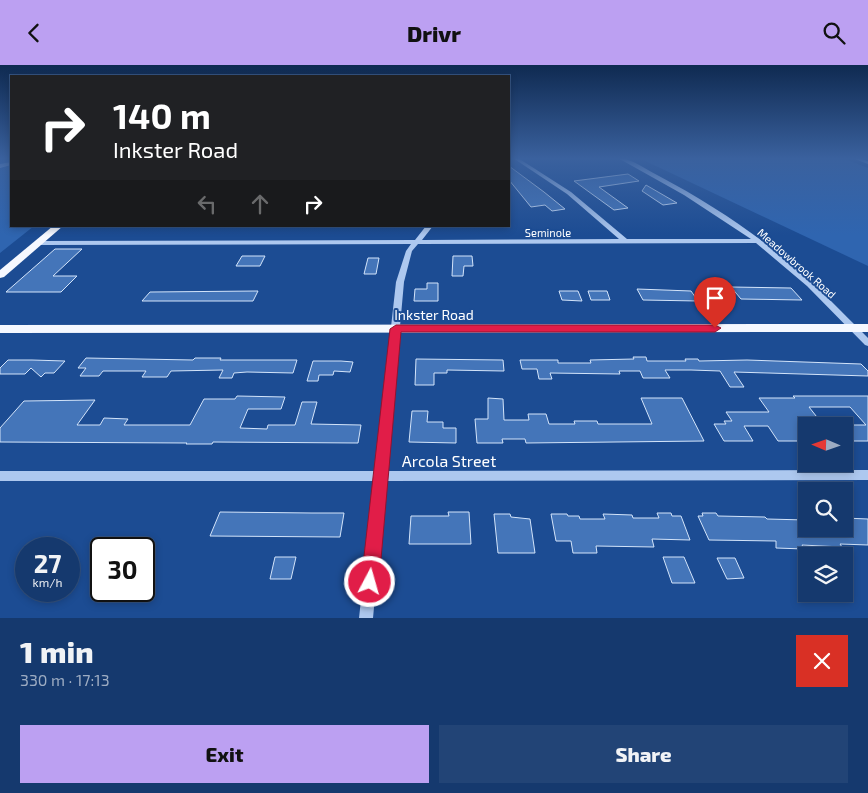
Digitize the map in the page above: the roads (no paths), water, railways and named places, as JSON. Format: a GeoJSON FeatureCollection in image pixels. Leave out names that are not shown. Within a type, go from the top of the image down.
{"type":"FeatureCollection","features":[{"type":"Feature","properties":{"kind":"main road"},"geometry":{"type":"LineString","coordinates":[[0,275],[58,227]]}},
{"type":"Feature","properties":{"kind":"main road","name":"Inkster Road"},"geometry":{"type":"LineString","coordinates":[[0,329],[868,328]]}},
{"type":"Feature","properties":{"kind":"street"},"geometry":{"type":"LineString","coordinates":[[553,184],[580,202],[626,242]]}},
{"type":"Feature","properties":{"kind":"street","name":"Meadowbrook Road"},"geometry":{"type":"LineString","coordinates":[[669,184],[692,196],[758,241],[790,267],[855,328],[868,343]]}},
{"type":"Feature","properties":{"kind":"street"},"geometry":{"type":"LineString","coordinates":[[366,618],[402,269],[409,251],[429,227]]}},
{"type":"Feature","properties":{"kind":"street","name":"Seminole"},"geometry":{"type":"LineString","coordinates":[[39,243],[758,241]]}},
{"type":"Feature","properties":{"kind":"street","name":"Arcola Street"},"geometry":{"type":"LineString","coordinates":[[0,476],[868,475]]}}]}
